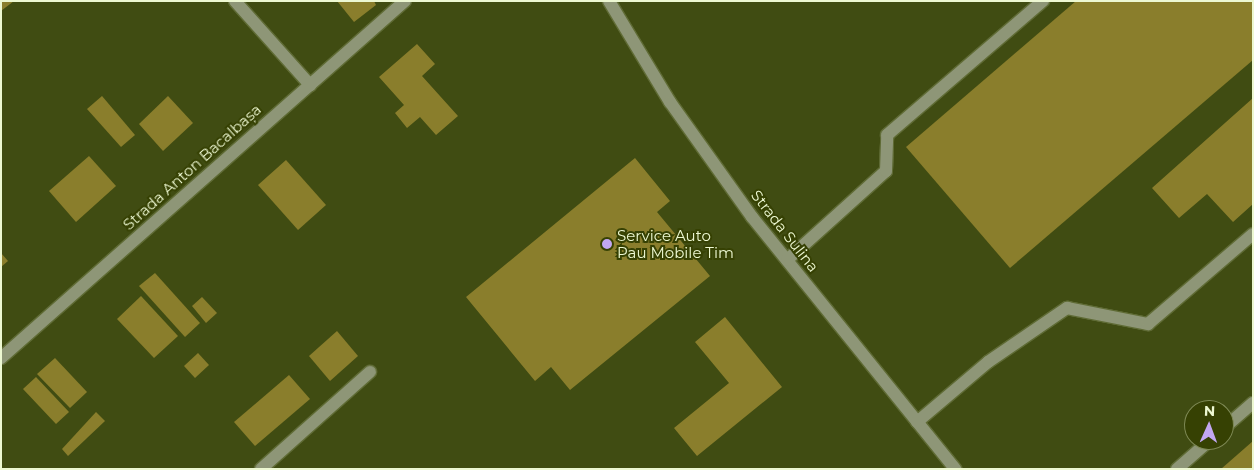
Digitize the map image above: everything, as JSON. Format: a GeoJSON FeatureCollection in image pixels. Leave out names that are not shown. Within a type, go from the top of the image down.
{"type":"FeatureCollection","features":[{"type":"Feature","properties":{"kind":"street"},"geometry":{"type":"LineString","coordinates":[[235,1],[310,85]]}},
{"type":"Feature","properties":{"kind":"street","name":"Strada Anton Bacalbașa"},"geometry":{"type":"LineString","coordinates":[[1,358],[405,1]]}},
{"type":"Feature","properties":{"kind":"street","name":"Strada Sulina"},"geometry":{"type":"LineString","coordinates":[[609,1],[684,123],[787,260],[955,469]]}},
{"type":"Feature","properties":{"kind":"street"},"geometry":{"type":"LineString","coordinates":[[787,260],[886,171],[887,136],[1043,1]]}},
{"type":"Feature","properties":{"kind":"street"},"geometry":{"type":"LineString","coordinates":[[917,422],[988,362],[1067,308],[1148,324],[1253,234]]}},
{"type":"Feature","properties":{"kind":"street"},"geometry":{"type":"LineString","coordinates":[[261,469],[370,372]]}},
{"type":"Feature","properties":{"kind":"street"},"geometry":{"type":"LineString","coordinates":[[1234,419],[1253,403]]}},
{"type":"Feature","properties":{"kind":"street"},"geometry":{"type":"LineString","coordinates":[[1177,469],[1199,450]]}},
{"type":"Feature","properties":{"kind":"building"},"geometry":{"type":"Polygon","coordinates":[[[1,1],[14,1],[1,11],[1,1]]]}},
{"type":"Feature","properties":{"kind":"building"},"geometry":{"type":"Polygon","coordinates":[[[337,1],[374,1],[376,5],[354,22],[337,1]]]}},
{"type":"Feature","properties":{"kind":"building"},"geometry":{"type":"Polygon","coordinates":[[[1076,1],[1253,1],[1253,60],[1010,268],[906,147],[1076,1]]]}},
{"type":"Feature","properties":{"kind":"building"},"geometry":{"type":"Polygon","coordinates":[[[417,44],[435,64],[422,76],[458,116],[436,135],[420,117],[407,128],[395,113],[404,105],[379,77],[417,44]]]}},
{"type":"Feature","properties":{"kind":"building"},"geometry":{"type":"Polygon","coordinates":[[[102,96],[135,135],[121,147],[87,109],[102,96]]]}},
{"type":"Feature","properties":{"kind":"building"},"geometry":{"type":"Polygon","coordinates":[[[168,96],[193,123],[163,151],[139,124],[168,96]]]}},
{"type":"Feature","properties":{"kind":"building"},"geometry":{"type":"Polygon","coordinates":[[[1253,98],[1253,204],[1233,222],[1207,194],[1179,218],[1152,188],[1253,98]]]}},
{"type":"Feature","properties":{"kind":"building"},"geometry":{"type":"Polygon","coordinates":[[[89,156],[116,186],[76,222],[49,191],[89,156]]]}},
{"type":"Feature","properties":{"kind":"building","name":"Service Auto Pau Mobile Tim"},"geometry":{"type":"Polygon","coordinates":[[[635,158],[670,201],[657,212],[710,276],[570,390],[551,367],[535,381],[466,297],[635,158]]]}},
{"type":"Feature","properties":{"kind":"building"},"geometry":{"type":"Polygon","coordinates":[[[286,160],[326,205],[298,230],[258,185],[286,160]]]}},
{"type":"Feature","properties":{"kind":"building"},"geometry":{"type":"Polygon","coordinates":[[[1,253],[8,261],[1,267],[1,253]]]}},
{"type":"Feature","properties":{"kind":"building"},"geometry":{"type":"Polygon","coordinates":[[[155,273],[200,323],[185,337],[139,286],[155,273]]]}},
{"type":"Feature","properties":{"kind":"building"},"geometry":{"type":"Polygon","coordinates":[[[141,296],[178,336],[154,358],[117,319],[141,296]]]}},
{"type":"Feature","properties":{"kind":"building"},"geometry":{"type":"Polygon","coordinates":[[[202,297],[217,313],[206,323],[192,306],[202,297]]]}},
{"type":"Feature","properties":{"kind":"building"},"geometry":{"type":"Polygon","coordinates":[[[725,317],[782,387],[697,456],[674,428],[729,383],[695,342],[725,317]]]}},
{"type":"Feature","properties":{"kind":"building"},"geometry":{"type":"Polygon","coordinates":[[[337,331],[358,356],[330,381],[309,356],[337,331]]]}},
{"type":"Feature","properties":{"kind":"building"},"geometry":{"type":"Polygon","coordinates":[[[198,353],[209,365],[195,378],[184,366],[198,353]]]}},
{"type":"Feature","properties":{"kind":"building"},"geometry":{"type":"Polygon","coordinates":[[[55,358],[87,392],[70,408],[37,374],[55,358]]]}},
{"type":"Feature","properties":{"kind":"building"},"geometry":{"type":"Polygon","coordinates":[[[289,375],[310,399],[255,446],[234,422],[289,375]]]}},
{"type":"Feature","properties":{"kind":"building"},"geometry":{"type":"Polygon","coordinates":[[[36,377],[69,412],[56,424],[23,389],[36,377]]]}},
{"type":"Feature","properties":{"kind":"building"},"geometry":{"type":"Polygon","coordinates":[[[96,412],[105,421],[68,456],[62,449],[96,412]]]}},
{"type":"Feature","properties":{"kind":"building"},"geometry":{"type":"Polygon","coordinates":[[[1253,441],[1253,469],[1221,469],[1253,441]]]}},
{"type":"Feature","properties":{"kind":"place","name":"Service Auto Pau Mobile Tim"},"geometry":{"type":"Point","coordinates":[607,244]}}]}
